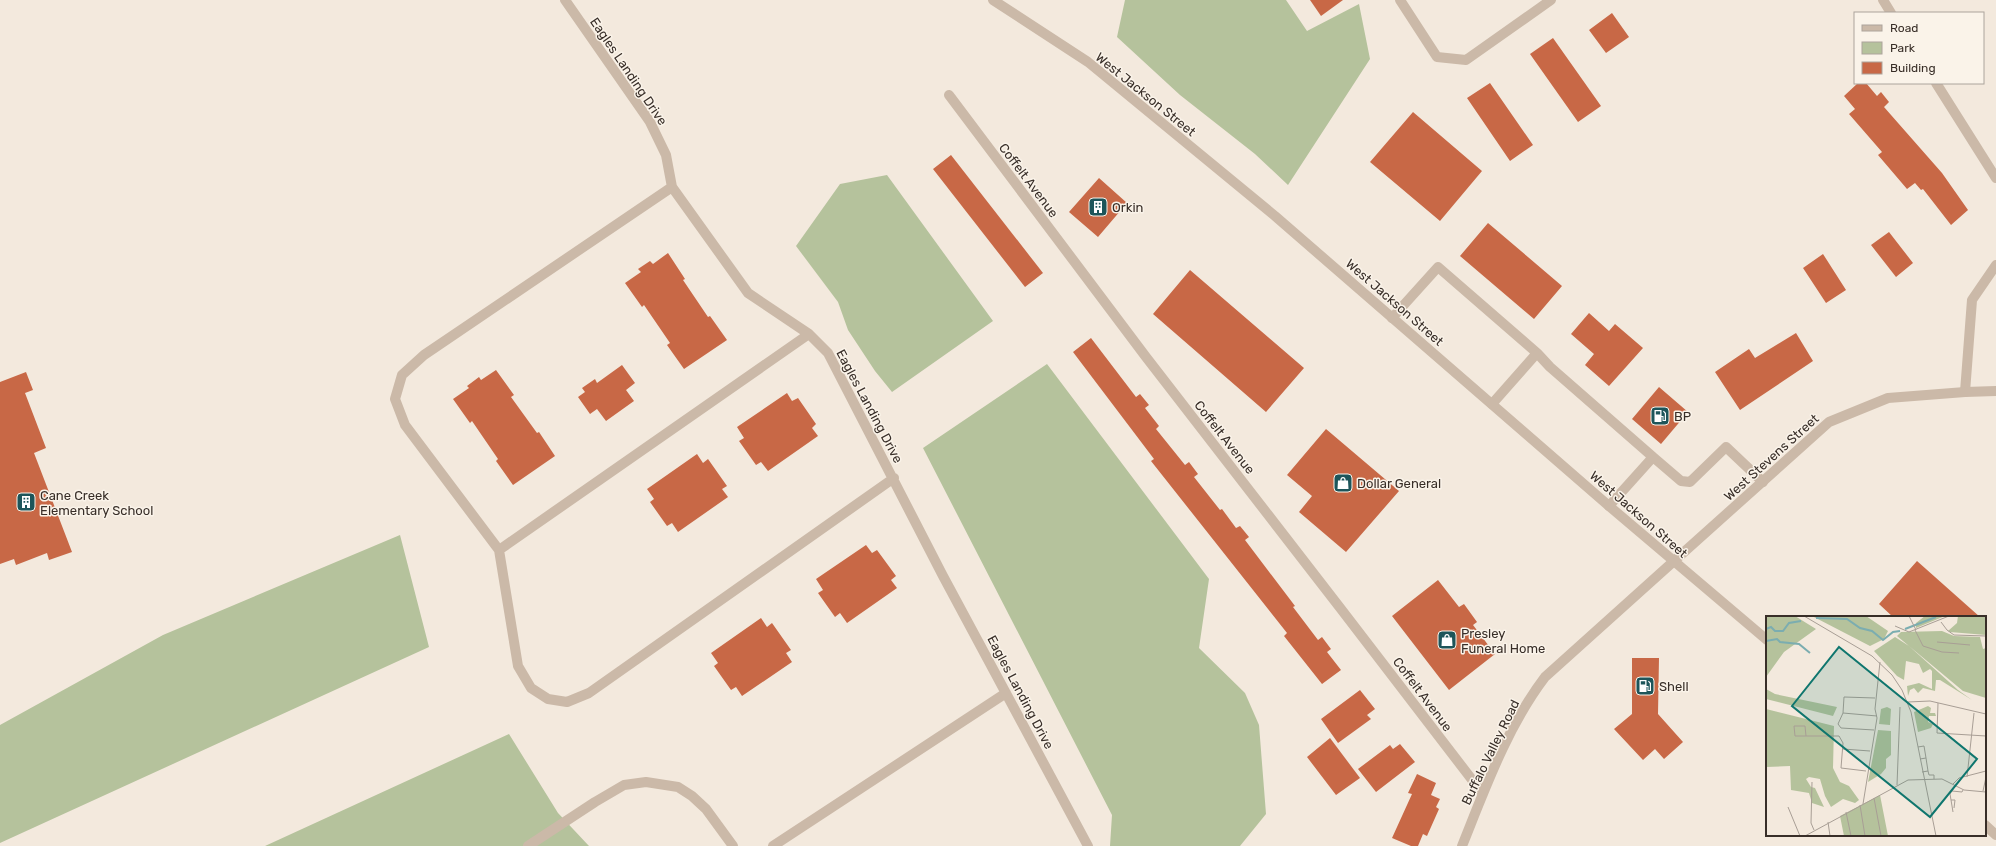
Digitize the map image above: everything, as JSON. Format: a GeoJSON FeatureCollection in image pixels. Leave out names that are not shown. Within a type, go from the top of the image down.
{"type":"FeatureCollection","features":[{"type":"Feature","properties":{"kind":"street","name":"Eagles Landing Drive"},"geometry":{"type":"LineString","coordinates":[[564,0],[650,122],[666,155],[672,187],[748,293],[809,334],[828,353],[1088,846]]}},
{"type":"Feature","properties":{"kind":"street","name":"West Jackson Street"},"geometry":{"type":"LineString","coordinates":[[993,0],[1088,62],[1275,216],[1609,506],[1766,639]]}},
{"type":"Feature","properties":{"kind":"street"},"geometry":{"type":"LineString","coordinates":[[1400,0],[1437,57],[1466,60],[1551,0]]}},
{"type":"Feature","properties":{"kind":"street"},"geometry":{"type":"LineString","coordinates":[[1883,0],[1890,12]]}},
{"type":"Feature","properties":{"kind":"street"},"geometry":{"type":"LineString","coordinates":[[1937,84],[1996,178]]}},
{"type":"Feature","properties":{"kind":"street","name":"Coffelt Avenue"},"geometry":{"type":"LineString","coordinates":[[949,95],[1146,357],[1483,794]]}},
{"type":"Feature","properties":{"kind":"street"},"geometry":{"type":"LineString","coordinates":[[672,187],[424,355],[402,375],[396,399],[406,425],[499,550],[518,666],[531,688],[548,699],[566,702],[589,693],[894,478]]}},
{"type":"Feature","properties":{"kind":"street"},"geometry":{"type":"LineString","coordinates":[[1964,392],[1972,300],[1996,265]]}},
{"type":"Feature","properties":{"kind":"street"},"geometry":{"type":"LineString","coordinates":[[1392,318],[1438,268],[1537,353],[1550,367],[1681,481],[1690,482],[1726,447],[1763,482]]}},
{"type":"Feature","properties":{"kind":"street"},"geometry":{"type":"LineString","coordinates":[[499,550],[809,334]]}},
{"type":"Feature","properties":{"kind":"street"},"geometry":{"type":"LineString","coordinates":[[1492,404],[1537,353]]}},
{"type":"Feature","properties":{"kind":"street","name":"West Stevens Street"},"geometry":{"type":"LineString","coordinates":[[1674,561],[1829,422],[1888,398],[1996,391]]}},
{"type":"Feature","properties":{"kind":"street"},"geometry":{"type":"LineString","coordinates":[[1609,506],[1653,457]]}},
{"type":"Feature","properties":{"kind":"street","name":"Buffalo Valley Road"},"geometry":{"type":"LineString","coordinates":[[1462,846],[1483,794],[1509,737],[1545,677],[1674,561]]}},
{"type":"Feature","properties":{"kind":"street"},"geometry":{"type":"LineString","coordinates":[[773,846],[1006,693]]}},
{"type":"Feature","properties":{"kind":"street"},"geometry":{"type":"LineString","coordinates":[[528,846],[595,802],[624,785],[646,782],[678,787],[692,796],[706,809],[733,846]]}},
{"type":"Feature","properties":{"kind":"street"},"geometry":{"type":"LineString","coordinates":[[1986,827],[1996,835]]}},
{"type":"Feature","properties":{"kind":"green space"},"geometry":{"type":"Polygon","coordinates":[[[1125,0],[1286,0],[1307,31],[1359,4],[1370,59],[1288,185],[1255,154],[1180,95],[1117,37],[1125,0]]]}},
{"type":"Feature","properties":{"kind":"green space"},"geometry":{"type":"Polygon","coordinates":[[[887,175],[993,321],[892,392],[875,371],[848,330],[838,302],[796,246],[840,184],[887,175]]]}},
{"type":"Feature","properties":{"kind":"green space"},"geometry":{"type":"Polygon","coordinates":[[[1047,364],[1209,579],[1199,648],[1245,693],[1259,725],[1266,814],[1240,846],[1110,846],[1112,815],[923,448],[1047,364]]]}},
{"type":"Feature","properties":{"kind":"green space"},"geometry":{"type":"Polygon","coordinates":[[[400,535],[429,647],[0,843],[0,725],[163,635],[400,535]]]}},
{"type":"Feature","properties":{"kind":"green space"},"geometry":{"type":"Polygon","coordinates":[[[509,734],[558,813],[589,846],[265,846],[509,734]]]}},
{"type":"Feature","properties":{"kind":"building"},"geometry":{"type":"Polygon","coordinates":[[[1310,0],[1343,0],[1321,16],[1310,0]]]}},
{"type":"Feature","properties":{"kind":"building"},"geometry":{"type":"Polygon","coordinates":[[[1612,13],[1629,37],[1606,53],[1589,30],[1612,13]]]}},
{"type":"Feature","properties":{"kind":"building"},"geometry":{"type":"Polygon","coordinates":[[[1553,38],[1601,106],[1578,122],[1530,54],[1553,38]]]}},
{"type":"Feature","properties":{"kind":"building"},"geometry":{"type":"Polygon","coordinates":[[[1490,83],[1533,145],[1510,161],[1467,98],[1490,83]]]}},
{"type":"Feature","properties":{"kind":"building"},"geometry":{"type":"Polygon","coordinates":[[[1857,84],[1867,84],[1877,96],[1881,92],[1889,102],[1884,107],[1942,173],[1968,210],[1951,225],[1923,189],[1921,190],[1915,183],[1907,189],[1878,155],[1882,152],[1849,114],[1855,109],[1844,96],[1857,84]]]}},
{"type":"Feature","properties":{"kind":"building"},"geometry":{"type":"Polygon","coordinates":[[[1413,112],[1482,171],[1440,221],[1370,162],[1413,112]]]}},
{"type":"Feature","properties":{"kind":"building"},"geometry":{"type":"Polygon","coordinates":[[[951,155],[1043,273],[1025,287],[933,169],[951,155]]]}},
{"type":"Feature","properties":{"kind":"building","name":"Orkin"},"geometry":{"type":"Polygon","coordinates":[[[1099,178],[1127,203],[1098,237],[1069,212],[1099,178]]]}},
{"type":"Feature","properties":{"kind":"building"},"geometry":{"type":"Polygon","coordinates":[[[1488,223],[1562,286],[1534,319],[1460,256],[1488,223]]]}},
{"type":"Feature","properties":{"kind":"building"},"geometry":{"type":"Polygon","coordinates":[[[1889,232],[1913,263],[1896,277],[1871,245],[1889,232]]]}},
{"type":"Feature","properties":{"kind":"building"},"geometry":{"type":"Polygon","coordinates":[[[668,253],[685,279],[683,280],[708,317],[710,316],[727,340],[684,369],[667,345],[670,343],[644,305],[642,307],[625,283],[641,272],[638,269],[650,261],[653,264],[668,253]]]}},
{"type":"Feature","properties":{"kind":"building"},"geometry":{"type":"Polygon","coordinates":[[[1823,254],[1846,290],[1826,303],[1803,268],[1823,254]]]}},
{"type":"Feature","properties":{"kind":"building"},"geometry":{"type":"Polygon","coordinates":[[[1190,270],[1304,368],[1266,412],[1153,314],[1190,270]]]}},
{"type":"Feature","properties":{"kind":"building"},"geometry":{"type":"Polygon","coordinates":[[[1589,313],[1609,331],[1615,324],[1643,348],[1609,386],[1585,365],[1594,354],[1571,334],[1589,313]]]}},
{"type":"Feature","properties":{"kind":"building"},"geometry":{"type":"Polygon","coordinates":[[[1796,333],[1813,361],[1740,410],[1715,372],[1749,349],[1755,358],[1796,333]]]}},
{"type":"Feature","properties":{"kind":"building"},"geometry":{"type":"Polygon","coordinates":[[[1091,338],[1136,397],[1140,394],[1149,405],[1145,408],[1159,426],[1156,429],[1185,465],[1189,462],[1198,474],[1194,477],[1220,510],[1222,509],[1236,528],[1240,526],[1249,537],[1245,540],[1295,606],[1293,607],[1318,640],[1322,637],[1331,649],[1327,652],[1341,670],[1322,684],[1284,636],[1287,633],[1151,461],[1154,459],[1073,352],[1091,338]]]}},
{"type":"Feature","properties":{"kind":"building"},"geometry":{"type":"Polygon","coordinates":[[[622,365],[635,383],[626,390],[634,401],[606,421],[597,409],[590,414],[578,397],[585,392],[582,388],[595,379],[597,383],[622,365]]]}},
{"type":"Feature","properties":{"kind":"building"},"geometry":{"type":"Polygon","coordinates":[[[496,370],[514,395],[511,397],[537,433],[539,432],[555,456],[513,485],[496,461],[498,459],[472,421],[470,423],[453,399],[469,388],[467,386],[479,377],[481,380],[496,370]]]}},
{"type":"Feature","properties":{"kind":"building","name":"Cane Creek Elementary School"},"geometry":{"type":"Polygon","coordinates":[[[26,372],[33,390],[25,393],[46,448],[34,453],[72,552],[49,560],[47,553],[16,565],[14,559],[0,564],[0,382],[26,372]]]}},
{"type":"Feature","properties":{"kind":"building","name":"BP"},"geometry":{"type":"Polygon","coordinates":[[[1659,387],[1688,412],[1661,444],[1632,419],[1659,387]]]}},
{"type":"Feature","properties":{"kind":"building"},"geometry":{"type":"Polygon","coordinates":[[[787,393],[792,401],[798,398],[816,424],[812,428],[818,436],[768,471],[761,462],[756,465],[739,441],[744,438],[737,427],[787,393]]]}},
{"type":"Feature","properties":{"kind":"building","name":"Dollar General"},"geometry":{"type":"Polygon","coordinates":[[[1326,429],[1399,491],[1346,552],[1299,512],[1312,496],[1287,475],[1326,429]]]}},
{"type":"Feature","properties":{"kind":"building"},"geometry":{"type":"Polygon","coordinates":[[[697,454],[703,463],[708,459],[727,486],[722,489],[728,497],[678,532],[672,523],[667,526],[650,502],[654,499],[647,489],[697,454]]]}},
{"type":"Feature","properties":{"kind":"building"},"geometry":{"type":"Polygon","coordinates":[[[866,545],[872,553],[877,550],[896,576],[891,580],[897,588],[847,623],[840,613],[835,617],[818,593],[823,590],[816,579],[866,545]]]}},
{"type":"Feature","properties":{"kind":"building"},"geometry":{"type":"Polygon","coordinates":[[[1917,561],[1979,616],[1892,616],[1879,604],[1917,561]]]}},
{"type":"Feature","properties":{"kind":"building","name":"Presley Funeral Home"},"geometry":{"type":"Polygon","coordinates":[[[1438,580],[1459,607],[1464,604],[1477,622],[1473,625],[1495,654],[1449,690],[1392,616],[1438,580]]]}},
{"type":"Feature","properties":{"kind":"building"},"geometry":{"type":"Polygon","coordinates":[[[761,618],[767,627],[772,623],[791,650],[786,653],[792,662],[742,696],[736,687],[731,690],[714,666],[718,663],[711,653],[761,618]]]}},
{"type":"Feature","properties":{"kind":"building","name":"Shell"},"geometry":{"type":"Polygon","coordinates":[[[1632,658],[1659,658],[1658,714],[1683,742],[1664,759],[1655,749],[1643,760],[1614,729],[1632,714],[1632,658]]]}},
{"type":"Feature","properties":{"kind":"building"},"geometry":{"type":"Polygon","coordinates":[[[1360,690],[1375,709],[1367,715],[1371,719],[1338,743],[1321,719],[1360,690]]]}},
{"type":"Feature","properties":{"kind":"building"},"geometry":{"type":"Polygon","coordinates":[[[1330,738],[1360,778],[1336,795],[1307,757],[1330,738]]]}},
{"type":"Feature","properties":{"kind":"building"},"geometry":{"type":"Polygon","coordinates":[[[1400,744],[1415,762],[1376,792],[1358,769],[1390,745],[1393,749],[1400,744]]]}},
{"type":"Feature","properties":{"kind":"building"},"geometry":{"type":"Polygon","coordinates":[[[1417,774],[1436,783],[1431,795],[1440,799],[1436,807],[1439,809],[1427,836],[1423,834],[1418,846],[1411,846],[1392,838],[1412,794],[1408,793],[1417,774]]]}},
{"type":"Feature","properties":{"kind":"place","name":"Orkin"},"geometry":{"type":"Point","coordinates":[1098,207]}},
{"type":"Feature","properties":{"kind":"place","name":"BP"},"geometry":{"type":"Point","coordinates":[1660,416]}},
{"type":"Feature","properties":{"kind":"place","name":"Dollar General"},"geometry":{"type":"Point","coordinates":[1343,483]}},
{"type":"Feature","properties":{"kind":"place","name":"Cane Creek Elementary School"},"geometry":{"type":"Point","coordinates":[26,502]}},
{"type":"Feature","properties":{"kind":"place","name":"Presley Funeral Home"},"geometry":{"type":"Point","coordinates":[1447,640]}},
{"type":"Feature","properties":{"kind":"place","name":"Shell"},"geometry":{"type":"Point","coordinates":[1645,686]}}]}
